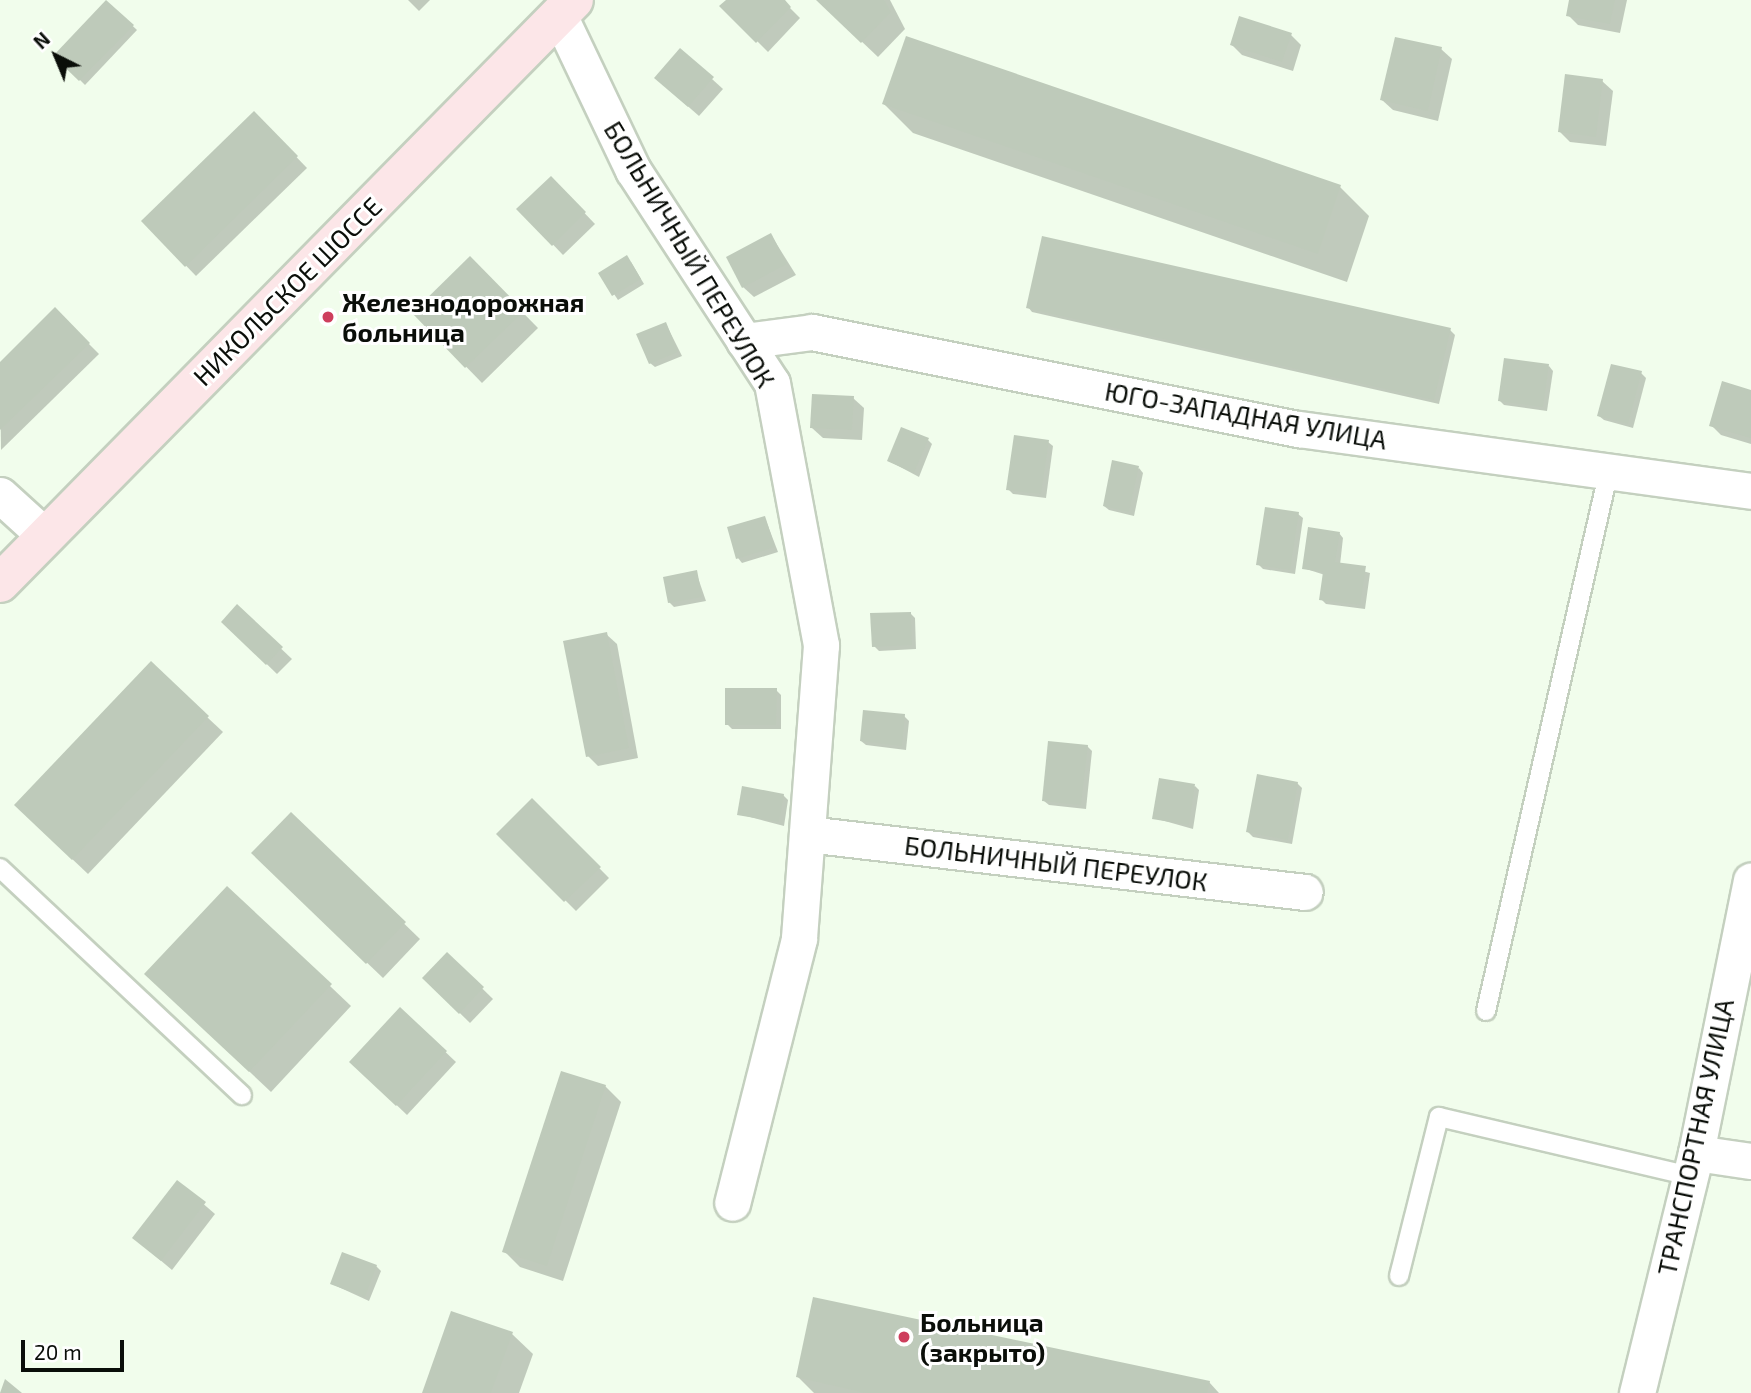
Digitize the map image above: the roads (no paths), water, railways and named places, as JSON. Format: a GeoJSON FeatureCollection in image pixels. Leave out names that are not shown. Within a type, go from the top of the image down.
{"type":"FeatureCollection","features":[{"type":"Feature","properties":{"kind":"street","name":"БОЛЬНИЧНЫЙ ПЕРЕУЛОК"},"geometry":{"type":"LineString","coordinates":[[566,8],[633,170],[772,383],[821,645],[799,939],[732,1203]]}},
{"type":"Feature","properties":{"kind":"street","name":"НИКОЛЬСКОЕ ШОССЕ"},"geometry":{"type":"LineString","coordinates":[[0,583],[566,8]]}},
{"type":"Feature","properties":{"kind":"street","name":"ЮГО-ЗАПАДНАЯ УЛИЦА"},"geometry":{"type":"LineString","coordinates":[[744,341],[812,332],[1299,429],[1751,491]]}},
{"type":"Feature","properties":{"kind":"street"},"geometry":{"type":"LineString","coordinates":[[0,495],[45,536]]}},
{"type":"Feature","properties":{"kind":"street","name":"БОЛЬНИЧНЫЙ ПЕРЕУЛОК"},"geometry":{"type":"LineString","coordinates":[[807,834],[1305,892]]}},
{"type":"Feature","properties":{"kind":"street","name":"ТРАНСПОРТНАЯ УЛИЦА"},"geometry":{"type":"LineString","coordinates":[[1637,1393],[1693,1164],[1751,880]]}},
{"type":"Feature","properties":{"kind":"street"},"geometry":{"type":"LineString","coordinates":[[1693,1164],[1751,1161]]}},
{"type":"Feature","properties":{"kind":"lane"},"geometry":{"type":"LineString","coordinates":[[1486,1011],[1609,470]]}},
{"type":"Feature","properties":{"kind":"lane"},"geometry":{"type":"LineString","coordinates":[[0,868],[242,1095]]}},
{"type":"Feature","properties":{"kind":"lane"},"geometry":{"type":"LineString","coordinates":[[1399,1276],[1439,1117],[1693,1164]]}},
{"type":"Feature","properties":{"kind":"place","name":"Железнодорожная больница"},"geometry":{"type":"Point","coordinates":[328,317]}},
{"type":"Feature","properties":{"kind":"place","name":"Больница (закрыто)"},"geometry":{"type":"Point","coordinates":[904,1337]}}]}
